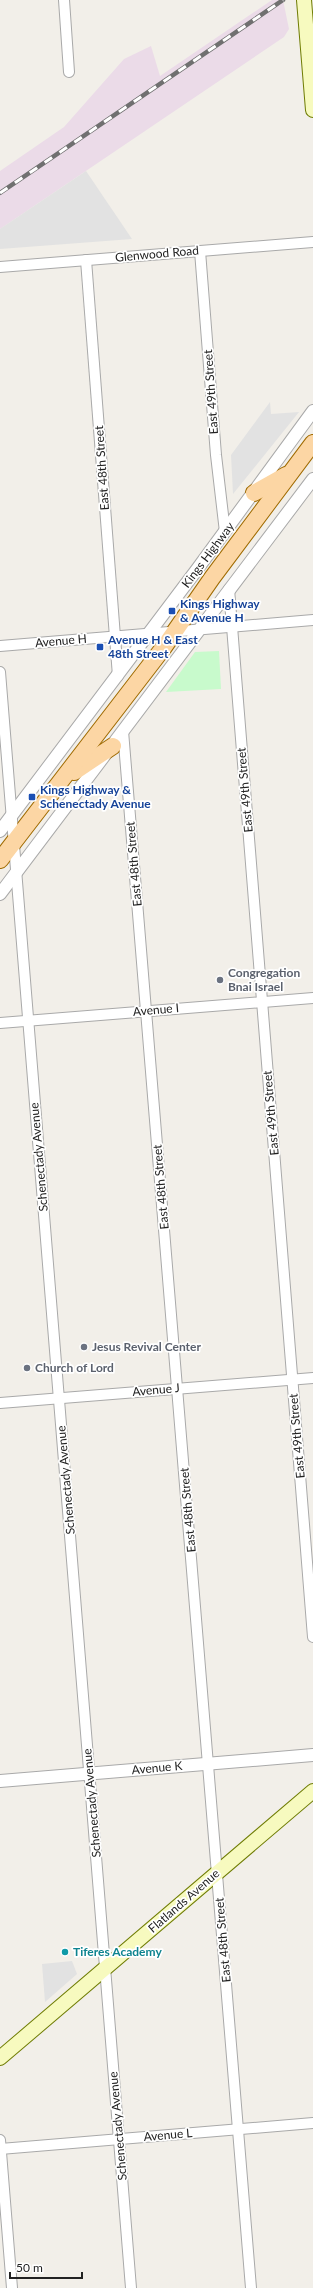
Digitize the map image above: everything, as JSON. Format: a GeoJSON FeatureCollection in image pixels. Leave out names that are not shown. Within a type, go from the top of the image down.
{"type":"FeatureCollection","features":[{"type":"Feature","properties":{"kind":"main road"},"geometry":{"type":"LineString","coordinates":[[304,0],[313,110]]}},
{"type":"Feature","properties":{"kind":"main road","name":"Kings Highway"},"geometry":{"type":"LineString","coordinates":[[0,860],[63,780],[313,443]]}},
{"type":"Feature","properties":{"kind":"main road"},"geometry":{"type":"LineString","coordinates":[[254,493],[291,473]]}},
{"type":"Feature","properties":{"kind":"main road"},"geometry":{"type":"LineString","coordinates":[[63,780],[112,746]]}},
{"type":"Feature","properties":{"kind":"main road","name":"Flatlands Avenue"},"geometry":{"type":"LineString","coordinates":[[0,2058],[313,1791]]}},
{"type":"Feature","properties":{"kind":"street"},"geometry":{"type":"LineString","coordinates":[[64,0],[69,72]]}},
{"type":"Feature","properties":{"kind":"street","name":"Glenwood Road"},"geometry":{"type":"LineString","coordinates":[[0,267],[313,242]]}},
{"type":"Feature","properties":{"kind":"street","name":"East 49th Street"},"geometry":{"type":"LineString","coordinates":[[200,251],[215,447],[225,532]]}},
{"type":"Feature","properties":{"kind":"street","name":"East 48th Street"},"geometry":{"type":"LineString","coordinates":[[86,260],[118,676]]}},
{"type":"Feature","properties":{"kind":"street","name":"Kings Highway"},"geometry":{"type":"LineString","coordinates":[[0,831],[118,676],[313,411]]}},
{"type":"Feature","properties":{"kind":"street"},"geometry":{"type":"LineString","coordinates":[[0,894],[17,875],[198,630],[313,479]]}},
{"type":"Feature","properties":{"kind":"street","name":"East 49th Street"},"geometry":{"type":"LineString","coordinates":[[229,589],[313,1637]]}},
{"type":"Feature","properties":{"kind":"street","name":"Avenue H"},"geometry":{"type":"LineString","coordinates":[[0,646],[313,620]]}},
{"type":"Feature","properties":{"kind":"street","name":"Schenectady Avenue"},"geometry":{"type":"LineString","coordinates":[[0,672],[132,2288]]}},
{"type":"Feature","properties":{"kind":"street","name":"East 48th Street"},"geometry":{"type":"LineString","coordinates":[[123,731],[251,2288]]}},
{"type":"Feature","properties":{"kind":"street","name":"Avenue I"},"geometry":{"type":"LineString","coordinates":[[0,1023],[313,998]]}},
{"type":"Feature","properties":{"kind":"street","name":"Avenue J"},"geometry":{"type":"LineString","coordinates":[[0,1403],[313,1378]]}},
{"type":"Feature","properties":{"kind":"street","name":"Avenue K"},"geometry":{"type":"LineString","coordinates":[[0,1781],[313,1755]]}},
{"type":"Feature","properties":{"kind":"street","name":"Avenue L"},"geometry":{"type":"LineString","coordinates":[[0,2146],[119,2139],[313,2123]]}},
{"type":"Feature","properties":{"kind":"street"},"geometry":{"type":"LineString","coordinates":[[0,2146],[12,2288]]}},
{"type":"Feature","properties":{"kind":"shaded area"},"geometry":{"type":"Polygon","coordinates":[[[272,0],[283,0],[289,29],[284,37],[0,229],[0,171],[64,127],[124,59],[151,46],[160,76],[272,0]]]}},
{"type":"Feature","properties":{"kind":"shaded area"},"geometry":{"type":"Polygon","coordinates":[[[86,171],[132,239],[0,249],[0,229],[86,171]]]}},
{"type":"Feature","properties":{"kind":"shaded area"},"geometry":{"type":"Polygon","coordinates":[[[270,402],[271,414],[299,412],[233,494],[231,455],[270,402]]]}},
{"type":"Feature","properties":{"kind":"shaded area"},"geometry":{"type":"Polygon","coordinates":[[[72,1961],[77,1974],[45,2002],[42,1964],[72,1961]]]}},
{"type":"Feature","properties":{"kind":"green space"},"geometry":{"type":"Polygon","coordinates":[[[219,651],[221,689],[166,692],[195,652],[219,651]]]}},
{"type":"Feature","properties":{"kind":"railway"},"geometry":{"type":"LineString","coordinates":[[0,193],[283,0]]}},
{"type":"Feature","properties":{"kind":"place","name":"Kings Highway & Avenue H"},"geometry":{"type":"Point","coordinates":[172,611]}},
{"type":"Feature","properties":{"kind":"place","name":"Avenue H & East 48th Street"},"geometry":{"type":"Point","coordinates":[100,647]}},
{"type":"Feature","properties":{"kind":"place","name":"Kings Highway & Schenectady Avenue"},"geometry":{"type":"Point","coordinates":[32,797]}},
{"type":"Feature","properties":{"kind":"place","name":"Congregation Bnai Israel"},"geometry":{"type":"Point","coordinates":[220,980]}},
{"type":"Feature","properties":{"kind":"place","name":"Jesus Revival Center"},"geometry":{"type":"Point","coordinates":[84,1347]}},
{"type":"Feature","properties":{"kind":"place","name":"Church of Lord"},"geometry":{"type":"Point","coordinates":[27,1368]}},
{"type":"Feature","properties":{"kind":"place","name":"Tiferes Academy"},"geometry":{"type":"Point","coordinates":[65,1952]}}]}
